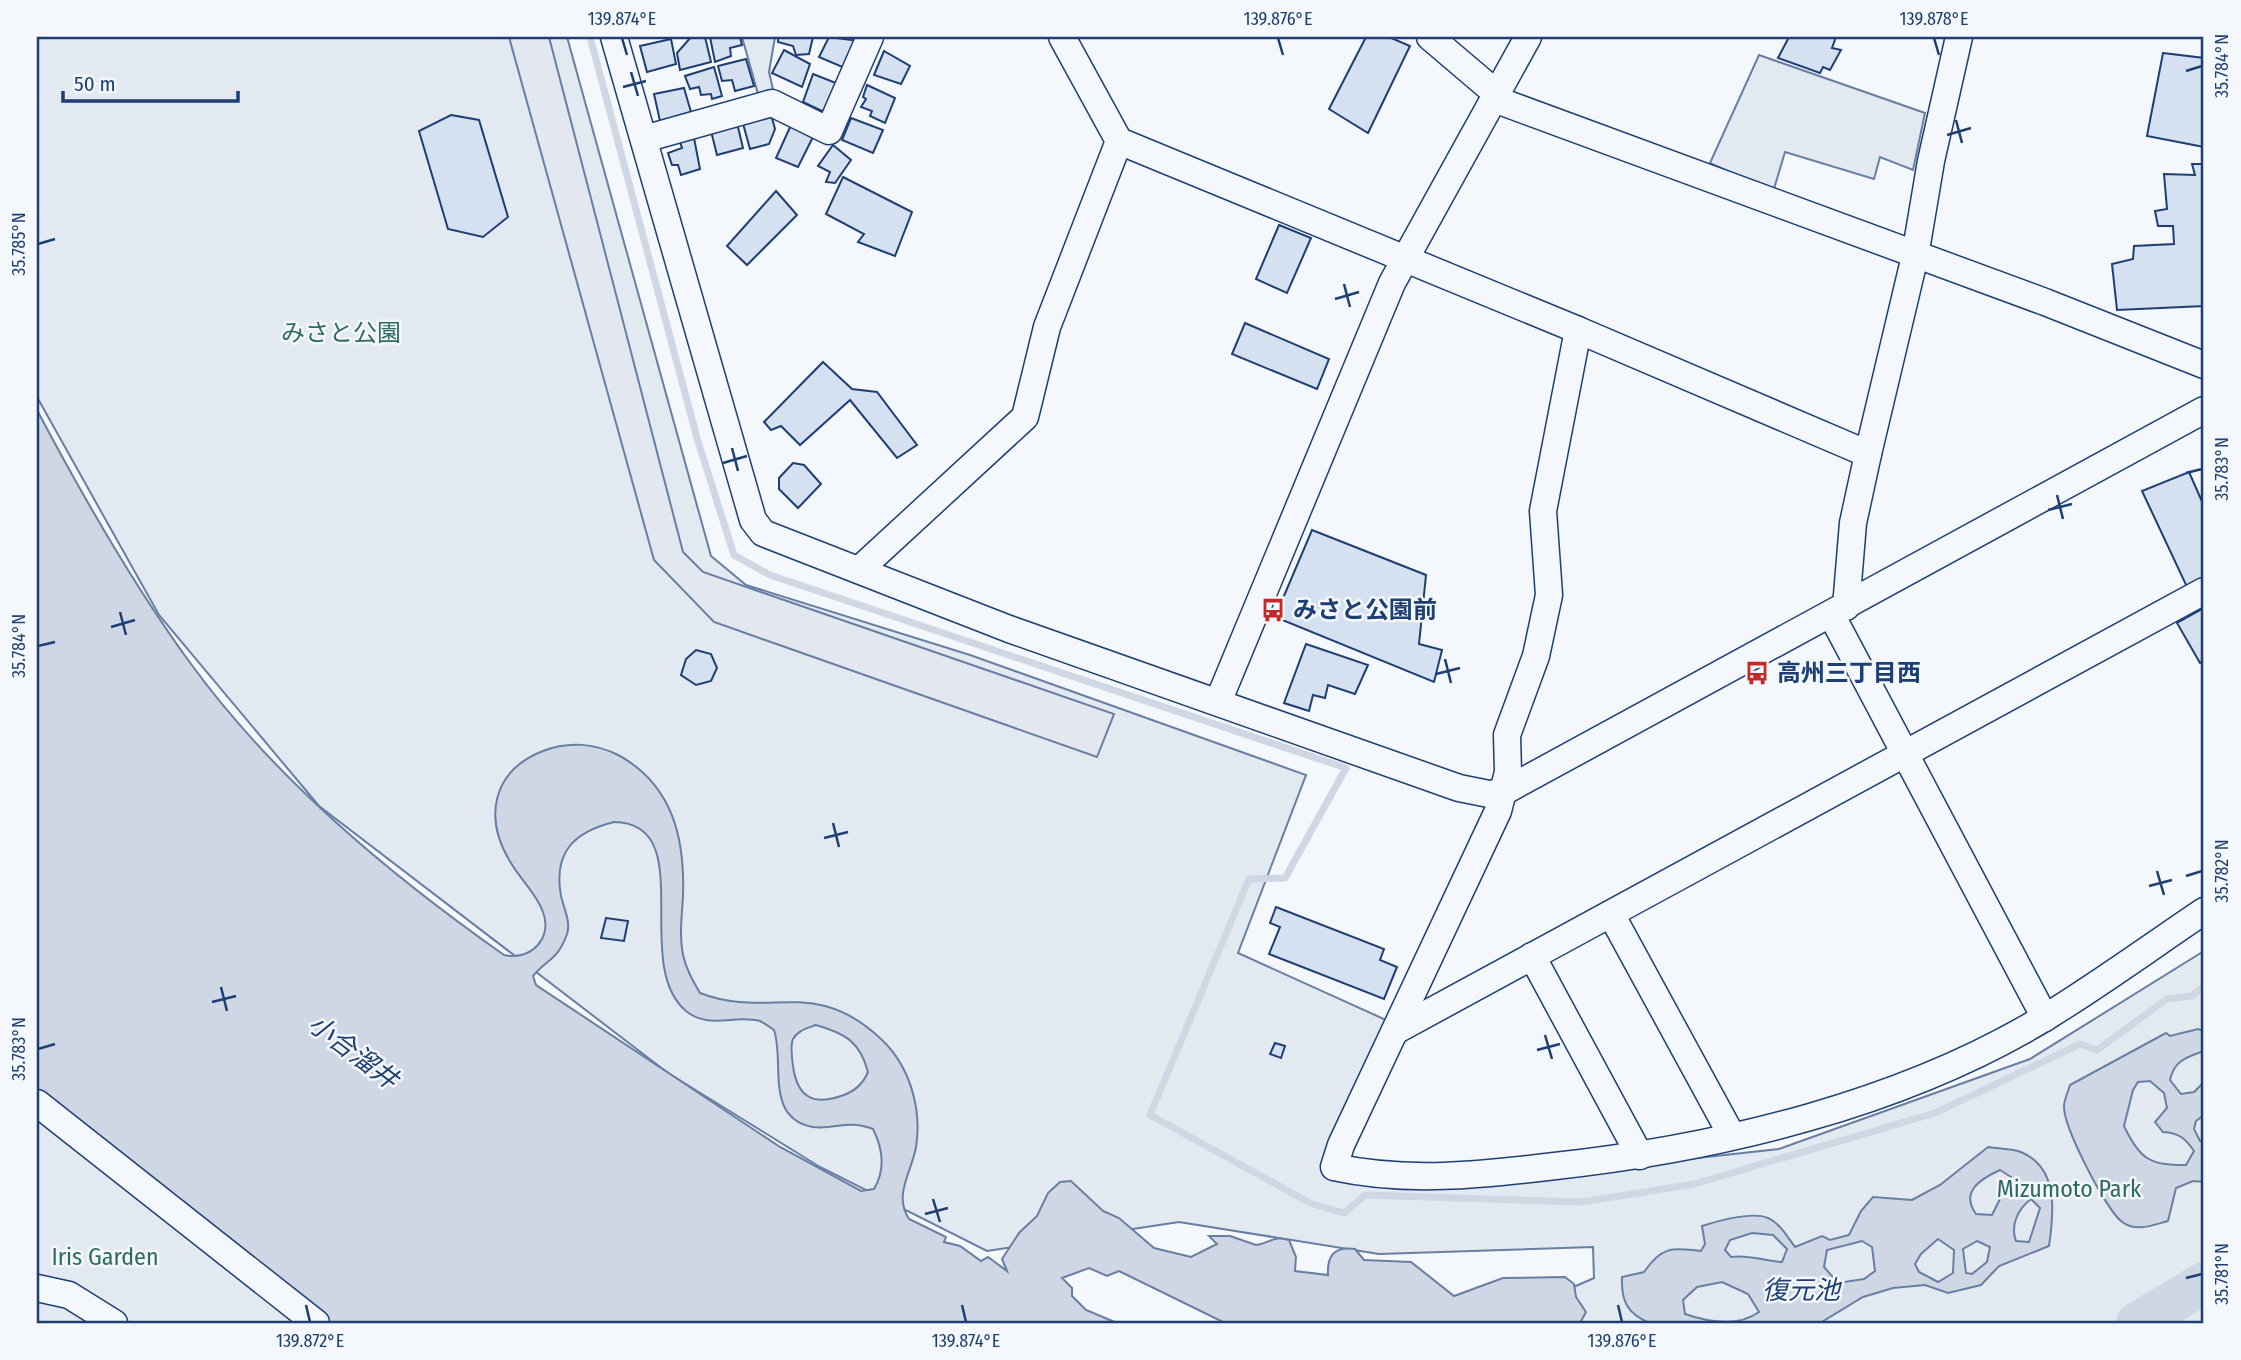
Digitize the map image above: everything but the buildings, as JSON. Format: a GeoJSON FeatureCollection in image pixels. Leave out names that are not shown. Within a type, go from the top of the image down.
{"type":"FeatureCollection","features":[{"type":"Feature","properties":{"kind":"street"},"geometry":{"type":"LineString","coordinates":[[644,139],[772,103],[829,131],[870,37]]}},
{"type":"Feature","properties":{"kind":"street"},"geometry":{"type":"LineString","coordinates":[[1062,37],[1119,141],[1578,330],[1868,454]]}},
{"type":"Feature","properties":{"kind":"street"},"geometry":{"type":"LineString","coordinates":[[1430,37],[1495,96],[2204,365]]}},
{"type":"Feature","properties":{"kind":"street"},"geometry":{"type":"LineString","coordinates":[[1218,702],[1404,260],[1528,37]]}},
{"type":"Feature","properties":{"kind":"street"},"geometry":{"type":"LineString","coordinates":[[1959,37],[1931,161],[1914,256],[1853,523],[1838,611],[1904,755],[2045,1018]]}},
{"type":"Feature","properties":{"kind":"street"},"geometry":{"type":"LineString","coordinates":[[620,38],[644,139],[753,520],[763,533],[1009,629],[1459,788],[1489,794],[1503,792],[2204,410]]}},
{"type":"Feature","properties":{"kind":"street"},"geometry":{"type":"LineString","coordinates":[[860,569],[1025,417],[1047,327],[1119,141]]}},
{"type":"Feature","properties":{"kind":"street"},"geometry":{"type":"LineString","coordinates":[[1578,330],[1544,512],[1549,595],[1536,656],[1507,735],[1508,772],[1498,811],[1341,1145],[1334,1167],[1361,1173],[1463,1178],[1640,1156],[1732,1136],[1896,1088],[1966,1059],[2045,1018],[2204,911]]}},
{"type":"Feature","properties":{"kind":"street"},"geometry":{"type":"LineString","coordinates":[[1395,1031],[2204,591]]}},
{"type":"Feature","properties":{"kind":"street"},"geometry":{"type":"LineString","coordinates":[[1611,914],[1732,1136]]}},
{"type":"Feature","properties":{"kind":"street"},"geometry":{"type":"LineString","coordinates":[[1532,956],[1640,1156]]}},
{"type":"Feature","properties":{"kind":"street"},"geometry":{"type":"LineString","coordinates":[[37,1103],[316,1323]]}},
{"type":"Feature","properties":{"kind":"street"},"geometry":{"type":"LineString","coordinates":[[37,1288],[69,1294],[114,1323]]}},
{"type":"Feature","properties":{"kind":"green space","name":"みさと公園"},"geometry":{"type":"Polygon","coordinates":[[[37,37],[567,37],[711,556],[746,585],[970,655],[1306,775],[1238,953],[1386,1020],[1323,1161],[1588,1170],[1779,1149],[2030,1059],[2204,951],[2204,1323],[1492,1323],[1594,1278],[1593,1247],[1379,1254],[1179,1222],[987,1251],[820,1167],[668,1073],[319,806],[159,615],[37,397],[37,37]]]}},
{"type":"Feature","properties":{"kind":"green space"},"geometry":{"type":"Polygon","coordinates":[[[742,37],[775,37],[769,72],[775,98],[760,101],[742,37]]]}},
{"type":"Feature","properties":{"kind":"green space"},"geometry":{"type":"Polygon","coordinates":[[[1759,55],[1925,113],[1913,170],[1880,157],[1874,179],[1785,152],[1773,192],[1710,163],[1759,55]]]}},
{"type":"Feature","properties":{"kind":"green space","name":"Iris Garden"},"geometry":{"type":"Polygon","coordinates":[[[37,1079],[343,1323],[37,1323],[37,1079]]]}},
{"type":"Feature","properties":{"kind":"shaded area"},"geometry":{"type":"Polygon","coordinates":[[[509,37],[549,37],[683,552],[703,572],[1114,714],[1097,757],[714,622],[654,560],[509,37]]]}},
{"type":"Feature","properties":{"kind":"water"},"geometry":{"type":"Polygon","coordinates":[[[37,410],[129,572],[191,664],[259,747],[377,858],[418,892],[504,955],[514,956],[531,951],[542,939],[545,922],[537,899],[502,846],[495,813],[503,783],[526,760],[543,751],[562,746],[601,748],[638,768],[664,798],[678,835],[683,875],[682,948],[688,970],[700,993],[748,1003],[812,1003],[834,1009],[857,1020],[881,1039],[900,1062],[915,1103],[916,1147],[903,1192],[905,1210],[909,1219],[946,1237],[944,1242],[960,1246],[981,1261],[988,1257],[1007,1271],[1002,1259],[1019,1233],[1037,1216],[1048,1193],[1060,1182],[1071,1181],[1103,1211],[1119,1218],[1154,1248],[1191,1257],[1217,1244],[1209,1236],[1230,1236],[1256,1245],[1284,1239],[1289,1240],[1296,1257],[1295,1271],[1328,1275],[1333,1254],[1342,1249],[1355,1249],[1364,1260],[1411,1262],[1454,1296],[1503,1278],[1565,1277],[1574,1284],[1576,1297],[1586,1312],[1580,1323],[1225,1323],[1119,1271],[1107,1276],[1089,1268],[1062,1278],[1072,1288],[1072,1296],[1086,1310],[1117,1323],[331,1323],[37,1090],[37,410]],[[614,822],[578,838],[569,846],[564,856],[559,881],[568,929],[560,949],[533,976],[536,985],[780,1147],[861,1191],[874,1189],[882,1159],[873,1129],[856,1125],[813,1127],[798,1122],[788,1113],[779,1087],[774,1030],[751,1019],[713,1021],[695,1017],[686,1011],[670,989],[663,962],[660,870],[654,845],[639,828],[614,822]],[[816,1025],[800,1031],[792,1042],[795,1076],[798,1085],[808,1096],[814,1099],[831,1099],[858,1087],[868,1072],[865,1061],[850,1040],[835,1031],[816,1025]]]}},
{"type":"Feature","properties":{"kind":"water"},"geometry":{"type":"Polygon","coordinates":[[[2198,1029],[2204,1031],[2204,1054],[2201,1052],[2181,1062],[2174,1069],[2170,1080],[2181,1094],[2194,1092],[2204,1082],[2204,1115],[2196,1121],[2194,1129],[2200,1141],[2204,1141],[2204,1182],[2193,1181],[2176,1188],[2168,1221],[2132,1227],[2126,1225],[2114,1213],[2096,1184],[2070,1131],[2064,1106],[2070,1085],[2166,1033],[2170,1036],[2198,1029]],[[2150,1081],[2138,1082],[2133,1090],[2124,1126],[2135,1146],[2148,1158],[2163,1164],[2186,1165],[2194,1151],[2181,1137],[2163,1132],[2155,1122],[2167,1108],[2164,1093],[2150,1081]]]}},
{"type":"Feature","properties":{"kind":"water","name":"復元池"},"geometry":{"type":"Polygon","coordinates":[[[1988,1147],[2021,1152],[2033,1159],[2048,1180],[2052,1206],[2049,1246],[1999,1266],[1981,1285],[1948,1293],[1925,1285],[1893,1288],[1863,1297],[1820,1323],[1649,1323],[1635,1315],[1624,1299],[1622,1277],[1644,1272],[1656,1258],[1668,1251],[1701,1251],[1705,1244],[1702,1226],[1735,1218],[1761,1216],[1776,1223],[1795,1247],[1822,1236],[1830,1240],[1849,1235],[1861,1211],[1873,1197],[1912,1200],[1940,1185],[1988,1147]],[[2000,1170],[1979,1182],[1971,1193],[1970,1199],[1976,1214],[1992,1215],[2011,1177],[2000,1170]],[[2031,1199],[2016,1218],[2014,1235],[2016,1241],[2029,1242],[2040,1208],[2031,1199]],[[1752,1233],[1730,1240],[1725,1250],[1731,1257],[1744,1256],[1782,1262],[1787,1249],[1773,1235],[1752,1233]],[[1938,1239],[1921,1254],[1915,1264],[1919,1272],[1938,1282],[1953,1273],[1954,1250],[1938,1239]],[[1862,1241],[1827,1250],[1824,1267],[1838,1283],[1864,1279],[1875,1271],[1872,1247],[1862,1241]],[[1977,1241],[1963,1249],[1966,1273],[1972,1274],[1987,1262],[1990,1247],[1977,1241]],[[1722,1282],[1697,1287],[1683,1300],[1685,1314],[1713,1321],[1742,1320],[1759,1312],[1748,1294],[1722,1282]]]}},
{"type":"Feature","properties":{"kind":"waterway"},"geometry":{"type":"LineString","coordinates":[[590,37],[697,438],[734,555],[770,575],[1346,768],[1285,878],[1249,879],[1150,1115],[1310,1203],[1344,1213],[1365,1195],[1582,1202],[1694,1184],[1935,1113],[2080,1044],[2097,1050],[2167,999],[2191,996],[2204,987]]}},
{"type":"Feature","properties":{"kind":"waterway","name":"小合溜井"},"geometry":{"type":"LineString","coordinates":[[2137,1323],[2204,1283]]}},
{"type":"Feature","properties":{"kind":"place","name":"みさと公園前"},"geometry":{"type":"Point","coordinates":[1273,610]}},
{"type":"Feature","properties":{"kind":"place","name":"高州三丁目西"},"geometry":{"type":"Point","coordinates":[1757,673]}},
{"type":"Feature","properties":{"kind":"park label","name":"Mizumoto Park"},"geometry":{"type":"Point","coordinates":[2069,1189]}}]}
